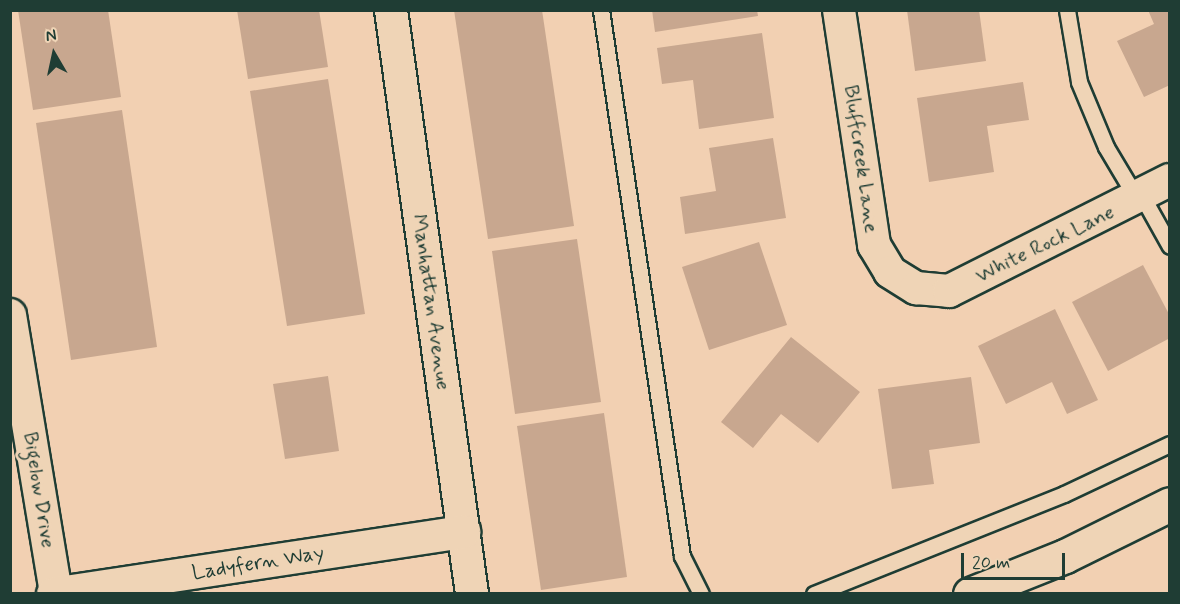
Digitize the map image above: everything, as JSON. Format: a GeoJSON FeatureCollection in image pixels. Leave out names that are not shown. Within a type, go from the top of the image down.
{"type":"FeatureCollection","features":[{"type":"Feature","properties":{"kind":"main road"},"geometry":{"type":"LineString","coordinates":[[970,594],[1065,556],[1170,504]]}},
{"type":"Feature","properties":{"kind":"street","name":"Manhattan Avenue"},"geometry":{"type":"LineString","coordinates":[[391,10],[472,594]]}},
{"type":"Feature","properties":{"kind":"street","name":"Bluffcreek Lane"},"geometry":{"type":"LineString","coordinates":[[839,10],[874,245],[890,272],[916,288]]}},
{"type":"Feature","properties":{"kind":"street","name":"White Rock Lane"},"geometry":{"type":"LineString","coordinates":[[916,288],[949,291],[1170,180]]}},
{"type":"Feature","properties":{"kind":"street","name":"Bigelow Drive"},"geometry":{"type":"LineString","coordinates":[[10,315],[55,593]]}},
{"type":"Feature","properties":{"kind":"street","name":"Ladyfern Way"},"geometry":{"type":"LineString","coordinates":[[55,593],[464,532]]}},
{"type":"Feature","properties":{"kind":"lane"},"geometry":{"type":"LineString","coordinates":[[601,10],[682,556],[700,594]]}},
{"type":"Feature","properties":{"kind":"lane"},"geometry":{"type":"LineString","coordinates":[[1067,10],[1079,82],[1106,147],[1170,246]]}},
{"type":"Feature","properties":{"kind":"lane"},"geometry":{"type":"LineString","coordinates":[[814,594],[1064,494],[1170,444]]}},
{"type":"Feature","properties":{"kind":"building"},"geometry":{"type":"Polygon","coordinates":[[[18,10],[108,10],[121,97],[33,110],[18,10]]]}},
{"type":"Feature","properties":{"kind":"building"},"geometry":{"type":"Polygon","coordinates":[[[237,10],[319,10],[328,67],[248,79],[237,10]]]}},
{"type":"Feature","properties":{"kind":"building"},"geometry":{"type":"Polygon","coordinates":[[[454,10],[542,10],[574,226],[488,239],[454,10]]]}},
{"type":"Feature","properties":{"kind":"building"},"geometry":{"type":"Polygon","coordinates":[[[652,10],[757,10],[758,16],[655,32],[652,10]]]}},
{"type":"Feature","properties":{"kind":"building"},"geometry":{"type":"Polygon","coordinates":[[[907,10],[979,10],[986,61],[915,71],[907,10]]]}},
{"type":"Feature","properties":{"kind":"building"},"geometry":{"type":"Polygon","coordinates":[[[1148,10],[1170,10],[1170,85],[1144,97],[1117,41],[1154,24],[1148,10]]]}},
{"type":"Feature","properties":{"kind":"building"},"geometry":{"type":"Polygon","coordinates":[[[762,33],[774,118],[699,129],[693,80],[662,84],[657,48],[762,33]]]}},
{"type":"Feature","properties":{"kind":"building"},"geometry":{"type":"Polygon","coordinates":[[[328,79],[365,314],[287,326],[250,91],[328,79]]]}},
{"type":"Feature","properties":{"kind":"building"},"geometry":{"type":"Polygon","coordinates":[[[1023,82],[1029,120],[987,126],[994,172],[929,182],[917,98],[1023,82]]]}},
{"type":"Feature","properties":{"kind":"building"},"geometry":{"type":"Polygon","coordinates":[[[122,110],[157,347],[71,360],[36,123],[122,110]]]}},
{"type":"Feature","properties":{"kind":"building"},"geometry":{"type":"Polygon","coordinates":[[[773,138],[786,218],[685,234],[680,197],[716,191],[709,148],[773,138]]]}},
{"type":"Feature","properties":{"kind":"building"},"geometry":{"type":"Polygon","coordinates":[[[577,239],[601,402],[515,414],[492,251],[577,239]]]}},
{"type":"Feature","properties":{"kind":"building"},"geometry":{"type":"Polygon","coordinates":[[[759,242],[787,325],[709,350],[682,267],[759,242]]]}},
{"type":"Feature","properties":{"kind":"building"},"geometry":{"type":"Polygon","coordinates":[[[1143,265],[1170,316],[1170,338],[1108,371],[1072,302],[1143,265]]]}},
{"type":"Feature","properties":{"kind":"building"},"geometry":{"type":"Polygon","coordinates":[[[1055,309],[1098,400],[1067,414],[1052,382],[1006,404],[978,346],[1055,309]]]}},
{"type":"Feature","properties":{"kind":"building"},"geometry":{"type":"Polygon","coordinates":[[[791,337],[860,392],[818,443],[781,414],[753,448],[721,422],[791,337]]]}},
{"type":"Feature","properties":{"kind":"building"},"geometry":{"type":"Polygon","coordinates":[[[328,376],[339,451],[285,459],[273,384],[328,376]]]}},
{"type":"Feature","properties":{"kind":"building"},"geometry":{"type":"Polygon","coordinates":[[[971,377],[980,443],[929,450],[934,484],[892,489],[878,389],[971,377]]]}},
{"type":"Feature","properties":{"kind":"building"},"geometry":{"type":"Polygon","coordinates":[[[604,413],[627,577],[541,590],[517,426],[604,413]]]}}]}
